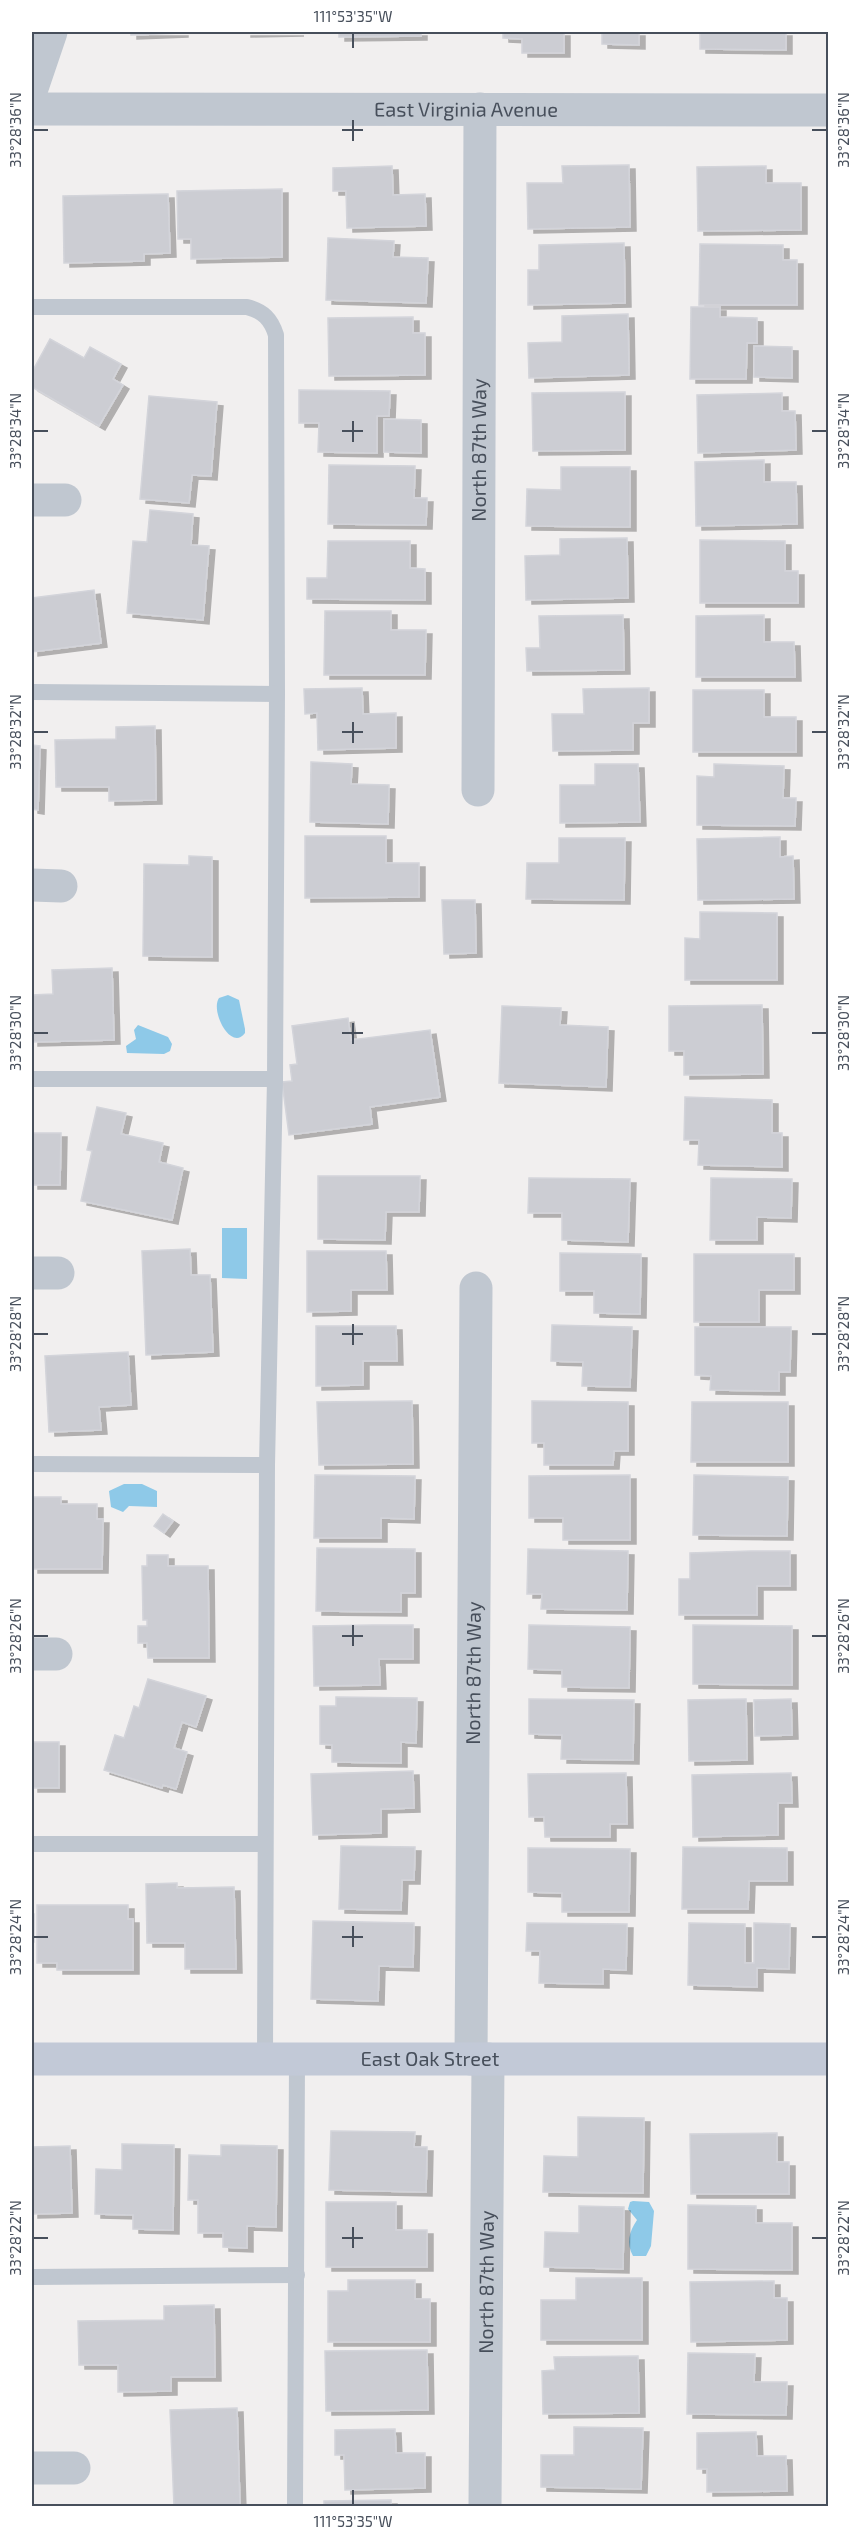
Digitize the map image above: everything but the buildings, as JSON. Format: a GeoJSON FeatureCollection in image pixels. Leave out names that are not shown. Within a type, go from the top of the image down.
{"type":"FeatureCollection","features":[{"type":"Feature","properties":{"kind":"street"},"geometry":{"type":"LineString","coordinates":[[32,88],[51,32]]}},
{"type":"Feature","properties":{"kind":"street","name":"East Virginia Avenue"},"geometry":{"type":"LineString","coordinates":[[32,109],[828,110]]}},
{"type":"Feature","properties":{"kind":"street","name":"North 87th Way"},"geometry":{"type":"LineString","coordinates":[[478,790],[480,109]]}},
{"type":"Feature","properties":{"kind":"street"},"geometry":{"type":"LineString","coordinates":[[32,500],[65,500]]}},
{"type":"Feature","properties":{"kind":"street","name":"North 87th Way"},"geometry":{"type":"LineString","coordinates":[[476,1288],[479,2059],[485,2506]]}},
{"type":"Feature","properties":{"kind":"street","name":"East Oak Street"},"geometry":{"type":"LineString","coordinates":[[32,2059],[828,2059]]}},
{"type":"Feature","properties":{"kind":"street"},"geometry":{"type":"LineString","coordinates":[[32,2468],[74,2468]]}},
{"type":"Feature","properties":{"kind":"lane"},"geometry":{"type":"LineString","coordinates":[[32,307],[247,307],[267,316],[276,335],[275,1079],[267,1465],[265,1844],[297,2276],[295,2506]]}},
{"type":"Feature","properties":{"kind":"lane"},"geometry":{"type":"LineString","coordinates":[[32,692],[277,694]]}},
{"type":"Feature","properties":{"kind":"lane"},"geometry":{"type":"LineString","coordinates":[[32,1079],[275,1079]]}},
{"type":"Feature","properties":{"kind":"lane"},"geometry":{"type":"LineString","coordinates":[[32,1464],[267,1465]]}},
{"type":"Feature","properties":{"kind":"lane"},"geometry":{"type":"LineString","coordinates":[[32,1844],[265,1844]]}},
{"type":"Feature","properties":{"kind":"lane"},"geometry":{"type":"LineString","coordinates":[[32,2277],[297,2276]]}},
{"type":"Feature","properties":{"kind":"water"},"geometry":{"type":"Polygon","coordinates":[[[228,995],[239,1000],[245,1033],[239,1037],[228,1034],[217,1012],[219,998],[228,995]]]}},
{"type":"Feature","properties":{"kind":"water"},"geometry":{"type":"Polygon","coordinates":[[[138,1025],[168,1037],[172,1044],[170,1051],[164,1054],[127,1053],[126,1046],[136,1039],[134,1030],[138,1025]]]}},
{"type":"Feature","properties":{"kind":"water"},"geometry":{"type":"Polygon","coordinates":[[[222,1228],[247,1228],[247,1279],[222,1278],[222,1228]]]}},
{"type":"Feature","properties":{"kind":"water"},"geometry":{"type":"Polygon","coordinates":[[[124,1484],[142,1484],[157,1491],[157,1507],[129,1506],[123,1512],[111,1507],[109,1491],[124,1484]]]}},
{"type":"Feature","properties":{"kind":"water"},"geometry":{"type":"Polygon","coordinates":[[[630,2202],[649,2202],[654,2211],[651,2246],[646,2256],[633,2256],[630,2247],[630,2233],[637,2220],[628,2209],[630,2202]]]}}]}
